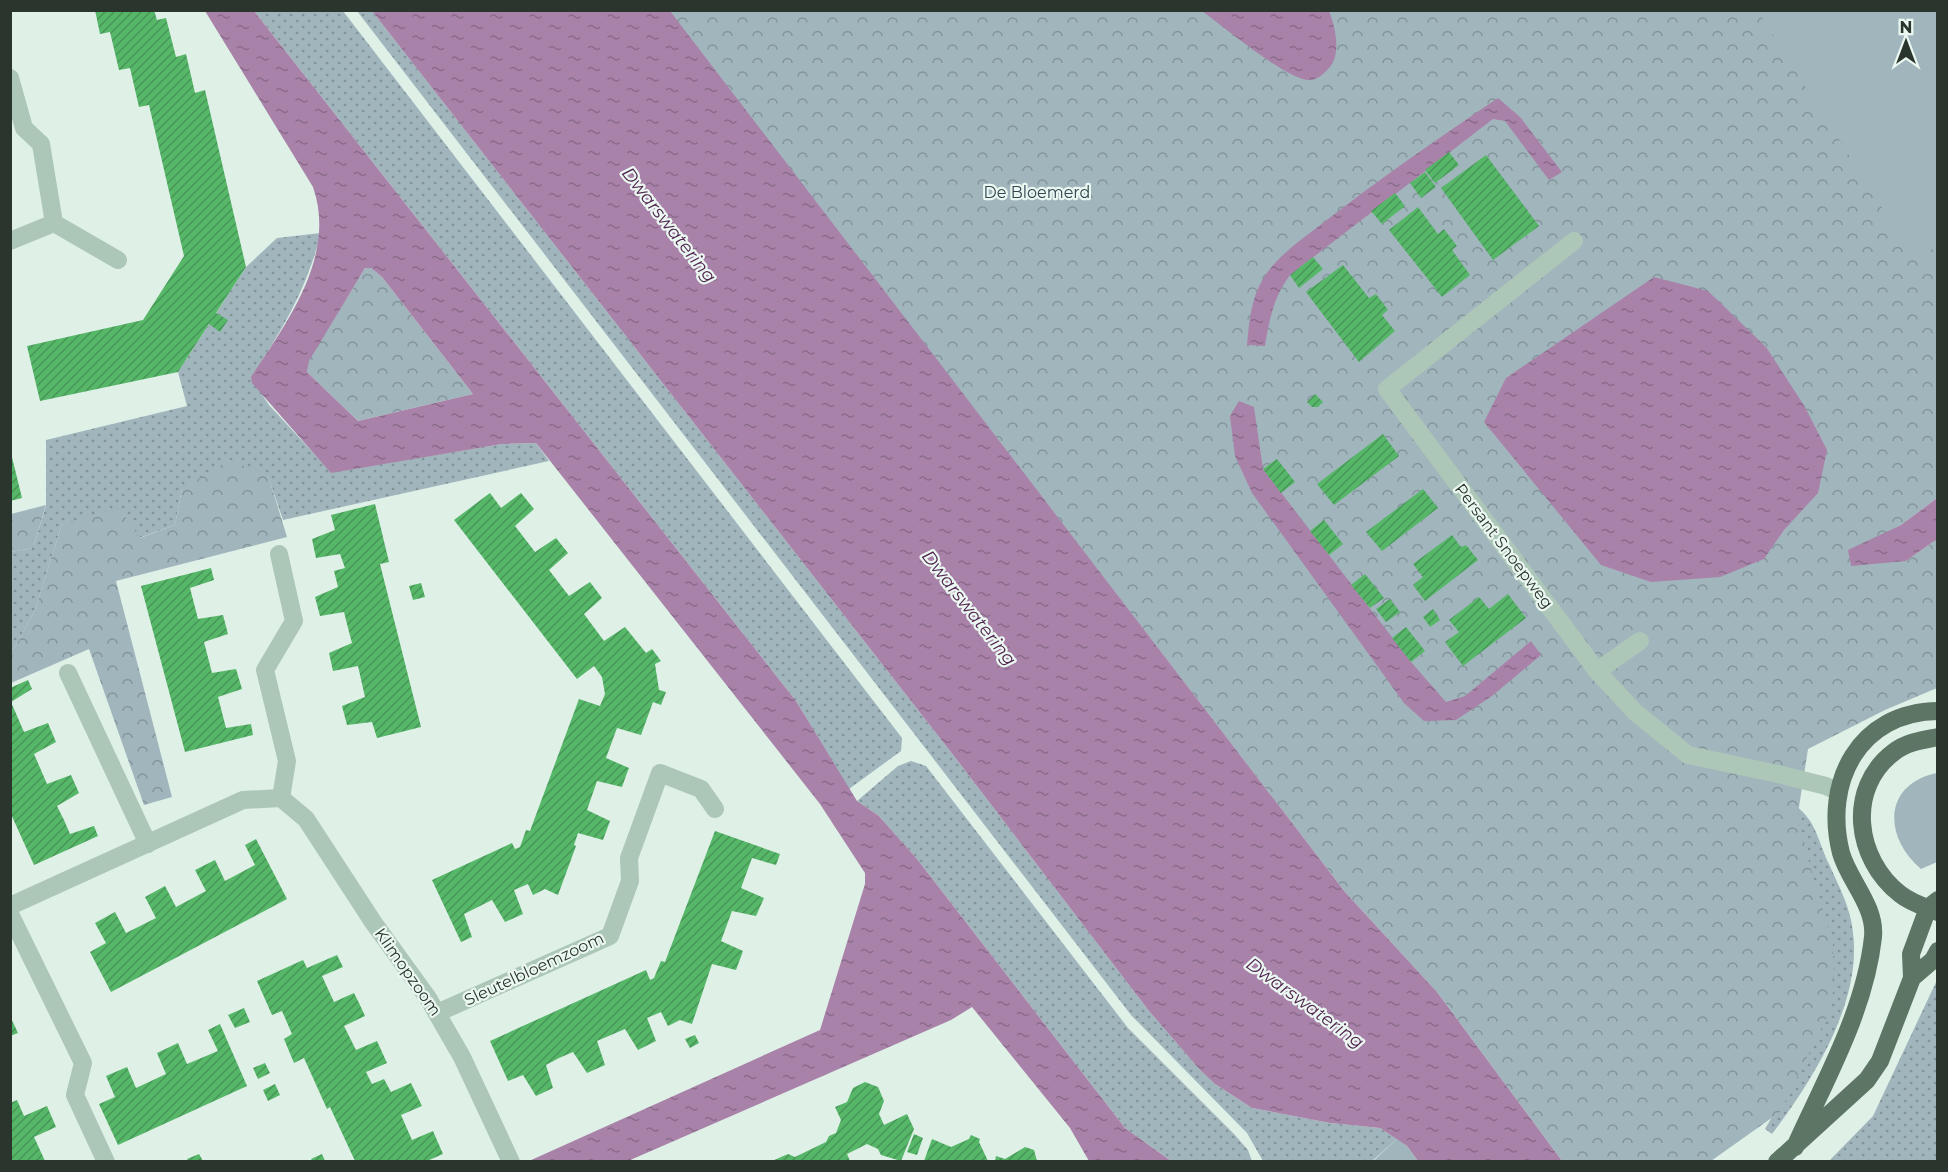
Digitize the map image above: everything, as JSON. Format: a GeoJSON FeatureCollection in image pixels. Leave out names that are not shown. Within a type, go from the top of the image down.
{"type":"FeatureCollection","features":[{"type":"Feature","properties":{"kind":"main road"},"geometry":{"type":"LineString","coordinates":[[1795,1147],[1853,1019],[1873,936],[1870,915],[1841,854],[1835,818],[1838,792],[1851,756],[1878,729],[1897,718],[1918,712],[1938,711]]}},
{"type":"Feature","properties":{"kind":"main road"},"geometry":{"type":"LineString","coordinates":[[1777,1161],[1867,1080],[1880,1061],[1912,978],[1911,954],[1934,907],[1900,894],[1884,878],[1866,844],[1861,824],[1861,807],[1868,786],[1882,764],[1895,751],[1910,743],[1938,737]]}},
{"type":"Feature","properties":{"kind":"main road"},"geometry":{"type":"LineString","coordinates":[[1838,792],[1861,807]]}},
{"type":"Feature","properties":{"kind":"main road"},"geometry":{"type":"LineString","coordinates":[[1912,978],[1933,960],[1938,951]]}},
{"type":"Feature","properties":{"kind":"street"},"geometry":{"type":"LineString","coordinates":[[10,78],[24,128],[41,144],[54,223]]}},
{"type":"Feature","properties":{"kind":"street"},"geometry":{"type":"LineString","coordinates":[[10,241],[54,223]]}},
{"type":"Feature","properties":{"kind":"street"},"geometry":{"type":"LineString","coordinates":[[54,223],[118,260]]}},
{"type":"Feature","properties":{"kind":"street","name":"Persant Snoepweg"},"geometry":{"type":"LineString","coordinates":[[1574,241],[1387,389],[1597,670],[1635,712],[1688,755],[1778,774],[1826,786],[1838,792]]}},
{"type":"Feature","properties":{"kind":"street"},"geometry":{"type":"LineString","coordinates":[[10,906],[243,800],[281,798],[287,761],[265,670],[294,621],[279,554]]}},
{"type":"Feature","properties":{"kind":"street"},"geometry":{"type":"LineString","coordinates":[[1597,670],[1640,640]]}},
{"type":"Feature","properties":{"kind":"street"},"geometry":{"type":"LineString","coordinates":[[68,673],[148,844]]}},
{"type":"Feature","properties":{"kind":"street","name":"Sleutelbloemzoom"},"geometry":{"type":"LineString","coordinates":[[437,1013],[609,936],[630,881],[629,858],[660,773],[701,789],[715,809]]}},
{"type":"Feature","properties":{"kind":"street","name":"Klimopzoom"},"geometry":{"type":"LineString","coordinates":[[281,798],[306,819],[373,922],[437,1013],[462,1057],[510,1161]]}},
{"type":"Feature","properties":{"kind":"street"},"geometry":{"type":"LineString","coordinates":[[10,914],[83,1062],[75,1095],[106,1161]]}},
{"type":"Feature","properties":{"kind":"green space"},"geometry":{"type":"Polygon","coordinates":[[[254,11],[343,11],[902,738],[901,751],[849,789],[796,701],[254,11]]]}},
{"type":"Feature","properties":{"kind":"green space"},"geometry":{"type":"Polygon","coordinates":[[[357,11],[372,11],[957,760],[1149,1011],[1200,1070],[1215,1084],[1252,1108],[1330,1123],[1380,1128],[1397,1139],[1372,1161],[1263,1161],[1247,1133],[1131,1015],[357,11]]]}},
{"type":"Feature","properties":{"kind":"green space","name":"De Bloemerd"},"geometry":{"type":"Polygon","coordinates":[[[669,11],[1937,11],[1937,498],[1901,525],[1849,551],[1906,561],[1937,539],[1937,688],[1885,710],[1808,749],[1797,820],[1833,945],[1834,987],[1828,1015],[1780,1112],[1711,1161],[1562,1161],[1437,992],[1345,892],[669,11]]]}},
{"type":"Feature","properties":{"kind":"green space"},"geometry":{"type":"Polygon","coordinates":[[[1758,11],[1937,11],[1937,246],[1915,260],[1758,11]]]}},
{"type":"Feature","properties":{"kind":"green space"},"geometry":{"type":"Polygon","coordinates":[[[321,233],[301,291],[251,378],[269,405],[331,472],[502,444],[536,443],[549,461],[283,520],[268,476],[182,489],[175,525],[139,538],[62,524],[35,610],[15,647],[11,650],[11,552],[33,548],[46,506],[46,440],[187,406],[178,372],[246,267],[277,238],[321,233]]]}},
{"type":"Feature","properties":{"kind":"green space"},"geometry":{"type":"Polygon","coordinates":[[[365,268],[371,268],[382,277],[473,394],[358,421],[307,372],[308,361],[365,268]]]}},
{"type":"Feature","properties":{"kind":"green space"},"geometry":{"type":"Polygon","coordinates":[[[229,460],[268,475],[287,537],[116,581],[172,797],[144,805],[89,649],[11,683],[11,650],[15,647],[35,610],[62,524],[119,508],[140,538],[175,525],[182,489],[229,460]]]}},
{"type":"Feature","properties":{"kind":"green space"},"geometry":{"type":"Polygon","coordinates":[[[46,505],[33,548],[11,552],[11,514],[46,505]]]}},
{"type":"Feature","properties":{"kind":"green space"},"geometry":{"type":"Polygon","coordinates":[[[911,761],[926,766],[1128,1028],[1234,1134],[1248,1150],[1252,1161],[1171,1161],[1125,1128],[917,859],[879,816],[857,801],[898,766],[911,761]]]}},
{"type":"Feature","properties":{"kind":"green space"},"geometry":{"type":"Polygon","coordinates":[[[1937,773],[1937,862],[1921,869],[1900,842],[1895,827],[1895,813],[1898,800],[1906,788],[1919,779],[1937,773]]]}},
{"type":"Feature","properties":{"kind":"green space"},"geometry":{"type":"Polygon","coordinates":[[[1796,806],[1813,826],[1844,898],[1852,924],[1854,960],[1850,986],[1831,1040],[1803,1090],[1772,1134],[1765,1129],[1790,1086],[1782,850],[1796,806]]]}},
{"type":"Feature","properties":{"kind":"green space"},"geometry":{"type":"Polygon","coordinates":[[[1937,980],[1937,1161],[1829,1161],[1873,1116],[1937,980]]]}},
{"type":"Feature","properties":{"kind":"green space"},"geometry":{"type":"Polygon","coordinates":[[[1397,1139],[1407,1146],[1418,1161],[1372,1162],[1397,1139]]]}},
{"type":"Feature","properties":{"kind":"water"},"geometry":{"type":"Polygon","coordinates":[[[205,11],[254,11],[796,701],[857,801],[879,816],[917,859],[1125,1128],[1171,1161],[1089,1161],[1070,1128],[972,1007],[951,1020],[628,1161],[529,1161],[820,1030],[865,884],[865,873],[820,804],[536,443],[502,444],[331,473],[252,383],[251,377],[293,311],[305,287],[313,263],[318,238],[319,213],[313,187],[205,11]],[[365,268],[309,361],[307,372],[358,421],[473,394],[382,277],[371,268],[365,268]]]}},
{"type":"Feature","properties":{"kind":"water","name":"Dwarswatering"},"geometry":{"type":"Polygon","coordinates":[[[372,11],[670,11],[1345,892],[1437,992],[1562,1161],[1418,1161],[1407,1146],[1380,1128],[1330,1123],[1252,1108],[1215,1084],[1200,1070],[1149,1011],[957,760],[372,11]]]}},
{"type":"Feature","properties":{"kind":"water"},"geometry":{"type":"Polygon","coordinates":[[[1202,11],[1329,11],[1336,40],[1333,62],[1316,79],[1300,78],[1272,63],[1202,11]]]}},
{"type":"Feature","properties":{"kind":"water"},"geometry":{"type":"Polygon","coordinates":[[[1498,98],[1520,117],[1562,172],[1549,180],[1505,121],[1493,119],[1290,275],[1273,309],[1265,346],[1247,345],[1251,311],[1259,286],[1283,255],[1366,191],[1498,98]]]}},
{"type":"Feature","properties":{"kind":"water"},"geometry":{"type":"Polygon","coordinates":[[[1654,277],[1708,291],[1766,347],[1805,407],[1827,450],[1818,493],[1784,530],[1764,559],[1720,577],[1651,582],[1601,565],[1484,422],[1506,378],[1654,277]]]}},
{"type":"Feature","properties":{"kind":"water"},"geometry":{"type":"Polygon","coordinates":[[[1239,401],[1254,407],[1263,469],[1411,662],[1446,702],[1465,696],[1531,641],[1541,655],[1492,696],[1456,720],[1424,721],[1404,703],[1252,493],[1235,456],[1230,416],[1239,401]]]}},
{"type":"Feature","properties":{"kind":"water"},"geometry":{"type":"Polygon","coordinates":[[[1937,498],[1937,539],[1906,561],[1851,566],[1848,550],[1901,525],[1937,498]]]}},
{"type":"Feature","properties":{"kind":"building"},"geometry":{"type":"Polygon","coordinates":[[[95,10],[154,10],[157,20],[166,18],[176,57],[186,54],[195,93],[205,90],[246,267],[216,313],[228,320],[220,332],[209,324],[178,372],[40,401],[27,346],[143,320],[184,256],[149,105],[139,107],[130,68],[119,70],[110,32],[100,34],[95,10]]]}},
{"type":"Feature","properties":{"kind":"building"},"geometry":{"type":"Polygon","coordinates":[[[1449,152],[1459,165],[1435,183],[1425,170],[1449,152]]]}},
{"type":"Feature","properties":{"kind":"building"},"geometry":{"type":"Polygon","coordinates":[[[1486,155],[1539,226],[1493,260],[1441,188],[1486,155]]]}},
{"type":"Feature","properties":{"kind":"building"},"geometry":{"type":"Polygon","coordinates":[[[1425,172],[1436,187],[1421,198],[1410,183],[1425,172]]]}},
{"type":"Feature","properties":{"kind":"building"},"geometry":{"type":"Polygon","coordinates":[[[1395,193],[1405,206],[1382,224],[1371,211],[1395,193]]]}},
{"type":"Feature","properties":{"kind":"building"},"geometry":{"type":"Polygon","coordinates":[[[1418,207],[1438,234],[1444,229],[1457,246],[1452,250],[1470,275],[1442,297],[1389,230],[1418,207]]]}},
{"type":"Feature","properties":{"kind":"building"},"geometry":{"type":"Polygon","coordinates":[[[1313,257],[1323,269],[1299,288],[1290,275],[1313,257]]]}},
{"type":"Feature","properties":{"kind":"building"},"geometry":{"type":"Polygon","coordinates":[[[1343,265],[1369,298],[1376,294],[1388,310],[1382,315],[1395,331],[1359,362],[1306,292],[1343,265]]]}},
{"type":"Feature","properties":{"kind":"building"},"geometry":{"type":"Polygon","coordinates":[[[1315,394],[1323,402],[1318,407],[1312,407],[1307,402],[1315,394]]]}},
{"type":"Feature","properties":{"kind":"building"},"geometry":{"type":"Polygon","coordinates":[[[1383,434],[1399,456],[1334,505],[1317,484],[1383,434]]]}},
{"type":"Feature","properties":{"kind":"building"},"geometry":{"type":"Polygon","coordinates":[[[10,449],[22,498],[10,501],[10,449]]]}},
{"type":"Feature","properties":{"kind":"building"},"geometry":{"type":"Polygon","coordinates":[[[1277,459],[1295,482],[1281,493],[1263,469],[1277,459]]]}},
{"type":"Feature","properties":{"kind":"building"},"geometry":{"type":"Polygon","coordinates":[[[1423,489],[1438,508],[1382,551],[1366,532],[1423,489]]]}},
{"type":"Feature","properties":{"kind":"building"},"geometry":{"type":"Polygon","coordinates":[[[490,493],[501,508],[521,493],[534,509],[515,526],[535,552],[556,538],[568,553],[549,570],[569,596],[590,582],[602,598],[584,614],[604,641],[625,627],[646,653],[652,649],[661,661],[655,664],[659,690],[666,692],[661,705],[653,702],[641,735],[617,728],[606,758],[629,768],[622,787],[597,781],[587,810],[610,821],[603,840],[578,833],[574,845],[576,846],[558,895],[545,889],[533,895],[528,884],[514,890],[523,914],[505,922],[492,900],[464,914],[472,937],[461,942],[432,880],[512,843],[515,849],[520,847],[526,830],[530,831],[579,699],[600,706],[605,694],[602,677],[594,666],[577,679],[454,520],[490,493]]]}},
{"type":"Feature","properties":{"kind":"building"},"geometry":{"type":"Polygon","coordinates":[[[375,504],[389,562],[380,564],[421,727],[377,738],[372,722],[347,725],[342,706],[365,697],[358,666],[333,671],[329,653],[352,643],[344,612],[320,616],[315,597],[338,587],[334,571],[345,568],[340,554],[316,558],[312,539],[335,530],[331,515],[375,504]]]}},
{"type":"Feature","properties":{"kind":"building"},"geometry":{"type":"Polygon","coordinates":[[[1324,520],[1343,544],[1329,555],[1310,531],[1324,520]]]}},
{"type":"Feature","properties":{"kind":"building"},"geometry":{"type":"Polygon","coordinates":[[[1452,535],[1461,547],[1466,545],[1478,560],[1425,601],[1413,585],[1423,577],[1413,564],[1452,535]]]}},
{"type":"Feature","properties":{"kind":"building"},"geometry":{"type":"Polygon","coordinates":[[[211,568],[214,580],[190,588],[198,619],[223,615],[228,634],[204,642],[212,673],[236,669],[242,689],[218,697],[226,728],[251,724],[253,735],[185,752],[141,586],[211,568]]]}},
{"type":"Feature","properties":{"kind":"building"},"geometry":{"type":"Polygon","coordinates":[[[1365,574],[1384,598],[1370,608],[1351,585],[1365,574]]]}},
{"type":"Feature","properties":{"kind":"building"},"geometry":{"type":"Polygon","coordinates":[[[421,583],[425,597],[413,600],[409,586],[421,583]]]}},
{"type":"Feature","properties":{"kind":"building"},"geometry":{"type":"Polygon","coordinates":[[[1508,594],[1526,618],[1463,666],[1445,642],[1459,632],[1449,620],[1479,597],[1489,609],[1508,594]]]}},
{"type":"Feature","properties":{"kind":"building"},"geometry":{"type":"Polygon","coordinates":[[[1390,599],[1400,612],[1386,622],[1376,609],[1390,599]]]}},
{"type":"Feature","properties":{"kind":"building"},"geometry":{"type":"Polygon","coordinates":[[[1433,609],[1440,620],[1430,627],[1423,617],[1433,609]]]}},
{"type":"Feature","properties":{"kind":"building"},"geometry":{"type":"Polygon","coordinates":[[[1406,627],[1425,651],[1411,662],[1392,638],[1406,627]]]}},
{"type":"Feature","properties":{"kind":"building"},"geometry":{"type":"Polygon","coordinates":[[[28,680],[32,689],[11,702],[24,732],[48,723],[56,742],[34,754],[47,784],[71,775],[79,793],[57,806],[70,834],[94,826],[98,836],[34,865],[10,812],[10,688],[28,680]]]}},
{"type":"Feature","properties":{"kind":"building"},"geometry":{"type":"Polygon","coordinates":[[[715,831],[780,854],[776,865],[752,858],[741,888],[764,898],[756,916],[732,911],[721,941],[743,951],[736,970],[712,964],[692,1024],[680,1020],[668,1026],[661,1012],[647,1018],[656,1041],[638,1050],[625,1029],[597,1041],[605,1065],[587,1073],[573,1052],[559,1058],[546,1065],[553,1088],[536,1096],[523,1075],[508,1081],[490,1041],[646,970],[650,980],[654,978],[661,961],[665,962],[715,831]]]}},
{"type":"Feature","properties":{"kind":"building"},"geometry":{"type":"Polygon","coordinates":[[[256,839],[287,899],[111,992],[90,952],[106,943],[95,923],[115,912],[126,933],[156,918],[145,897],[165,886],[176,907],[206,891],[195,870],[215,860],[225,881],[255,865],[245,845],[256,839]]]}},
{"type":"Feature","properties":{"kind":"building"},"geometry":{"type":"Polygon","coordinates":[[[337,955],[343,967],[322,976],[334,1002],[354,993],[365,1016],[344,1026],[356,1050],[377,1041],[387,1063],[366,1072],[372,1084],[384,1079],[391,1092],[411,1083],[422,1106],[401,1115],[412,1140],[433,1131],[443,1154],[427,1161],[355,1161],[330,1107],[327,1109],[304,1058],[294,1063],[284,1039],[292,1034],[282,1011],[272,1015],[257,981],[303,960],[307,968],[337,955]]]}},
{"type":"Feature","properties":{"kind":"building"},"geometry":{"type":"Polygon","coordinates":[[[244,1008],[250,1022],[235,1028],[228,1015],[244,1008]]]}},
{"type":"Feature","properties":{"kind":"building"},"geometry":{"type":"Polygon","coordinates":[[[10,1016],[18,1033],[10,1036],[10,1016]]]}},
{"type":"Feature","properties":{"kind":"building"},"geometry":{"type":"Polygon","coordinates":[[[220,1024],[247,1086],[118,1145],[99,1104],[115,1097],[106,1076],[127,1067],[136,1088],[166,1074],[157,1053],[178,1043],[187,1064],[218,1051],[208,1030],[220,1024]]]}},
{"type":"Feature","properties":{"kind":"building"},"geometry":{"type":"Polygon","coordinates":[[[695,1035],[699,1043],[690,1048],[685,1039],[695,1035]]]}},
{"type":"Feature","properties":{"kind":"building"},"geometry":{"type":"Polygon","coordinates":[[[265,1063],[270,1073],[258,1079],[253,1068],[265,1063]]]}},
{"type":"Feature","properties":{"kind":"building"},"geometry":{"type":"Polygon","coordinates":[[[865,1082],[878,1087],[884,1101],[879,1114],[884,1125],[907,1114],[914,1129],[901,1161],[881,1155],[878,1149],[867,1144],[847,1154],[850,1161],[772,1161],[788,1154],[795,1157],[826,1142],[829,1136],[836,1133],[841,1120],[835,1107],[847,1102],[853,1088],[865,1082]]]}},
{"type":"Feature","properties":{"kind":"building"},"geometry":{"type":"Polygon","coordinates":[[[275,1084],[280,1095],[268,1101],[263,1090],[275,1084]]]}},
{"type":"Feature","properties":{"kind":"building"},"geometry":{"type":"Polygon","coordinates":[[[17,1100],[24,1116],[47,1106],[56,1127],[34,1137],[45,1161],[10,1161],[10,1103],[17,1100]]]}},
{"type":"Feature","properties":{"kind":"building"},"geometry":{"type":"Polygon","coordinates":[[[914,1134],[923,1138],[917,1155],[907,1152],[914,1134]]]}},
{"type":"Feature","properties":{"kind":"building"},"geometry":{"type":"Polygon","coordinates":[[[971,1135],[980,1139],[979,1142],[988,1161],[924,1161],[932,1139],[951,1147],[969,1139],[971,1135]]]}},
{"type":"Feature","properties":{"kind":"building"},"geometry":{"type":"Polygon","coordinates":[[[1025,1147],[1034,1150],[1037,1161],[995,1161],[996,1156],[1005,1159],[1025,1147]]]}},
{"type":"Feature","properties":{"kind":"building"},"geometry":{"type":"Polygon","coordinates":[[[199,1154],[203,1161],[188,1161],[187,1159],[199,1154]]]}},
{"type":"Feature","properties":{"kind":"building"},"geometry":{"type":"Polygon","coordinates":[[[322,1154],[325,1161],[312,1161],[311,1159],[322,1154]]]}}]}
